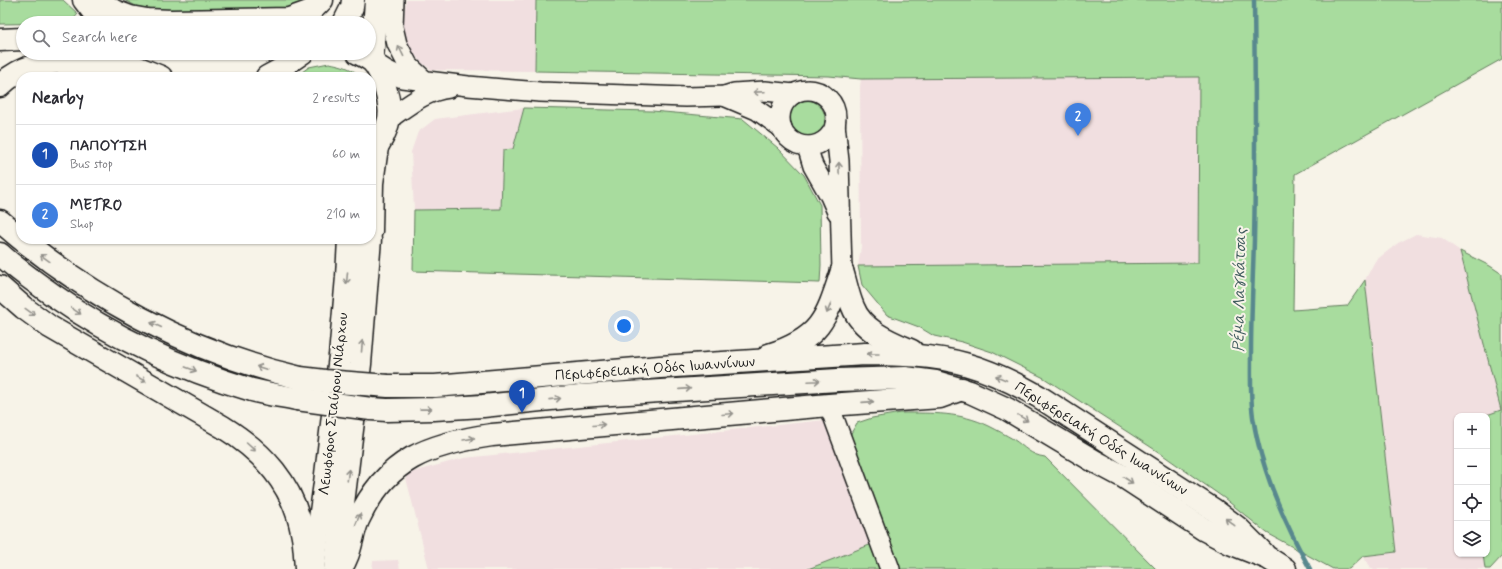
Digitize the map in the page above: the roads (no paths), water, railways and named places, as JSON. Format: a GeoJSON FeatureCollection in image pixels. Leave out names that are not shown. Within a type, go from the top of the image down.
{"type":"FeatureCollection","features":[{"type":"Feature","properties":{"kind":"main road"},"geometry":{"type":"LineString","coordinates":[[84,0],[97,16]]}},
{"type":"Feature","properties":{"kind":"main road"},"geometry":{"type":"LineString","coordinates":[[98,0],[114,11],[128,16]]}},
{"type":"Feature","properties":{"kind":"main road"},"geometry":{"type":"LineString","coordinates":[[300,16],[311,11],[322,0]]}},
{"type":"Feature","properties":{"kind":"main road"},"geometry":{"type":"LineString","coordinates":[[348,16],[354,0]]}},
{"type":"Feature","properties":{"kind":"main road"},"geometry":{"type":"LineString","coordinates":[[373,16],[376,0]]}},
{"type":"Feature","properties":{"kind":"main road"},"geometry":{"type":"LineString","coordinates":[[0,40],[16,39]]}},
{"type":"Feature","properties":{"kind":"main road"},"geometry":{"type":"LineString","coordinates":[[131,60],[152,72]]}},
{"type":"Feature","properties":{"kind":"main road"},"geometry":{"type":"LineString","coordinates":[[277,72],[291,60]]}},
{"type":"Feature","properties":{"kind":"main road"},"geometry":{"type":"LineString","coordinates":[[367,60],[382,80],[387,91],[390,108],[390,118],[382,138],[376,148]]}},
{"type":"Feature","properties":{"kind":"main road"},"geometry":{"type":"LineString","coordinates":[[20,72],[29,67],[51,63],[76,64],[98,72]]}},
{"type":"Feature","properties":{"kind":"main road"},"geometry":{"type":"LineString","coordinates":[[0,86],[16,74]]}},
{"type":"Feature","properties":{"kind":"main road","name":"Περιφερειακή Οδός Ιωαννίνων"},"geometry":{"type":"LineString","coordinates":[[0,209],[7,228],[16,235]]}},
{"type":"Feature","properties":{"kind":"main road","name":"Περιφερειακή Οδός Ιωαννίνων"},"geometry":{"type":"LineString","coordinates":[[26,244],[78,281],[146,321],[243,362],[300,378],[325,382],[388,386],[435,386],[660,367],[744,363],[865,354],[894,354],[926,357],[965,364],[999,377],[1038,396],[1214,510],[1238,528],[1276,564]]}},
{"type":"Feature","properties":{"kind":"main road","name":"Λεωφόρος Σταύρου Νιάρχου"},"geometry":{"type":"LineString","coordinates":[[313,569],[326,476],[340,356],[348,277],[349,244]]}},
{"type":"Feature","properties":{"kind":"main road","name":"Λεωφόρος Σταύρου Νιάρχου"},"geometry":{"type":"LineString","coordinates":[[335,569],[360,364],[370,244]]}},
{"type":"Feature","properties":{"kind":"main road","name":"Περιφερειακή Οδός Ιωαννίνων"},"geometry":{"type":"LineString","coordinates":[[0,254],[78,313],[135,345],[181,366],[209,376],[253,390],[297,399],[386,410],[484,406],[580,396],[876,378],[920,379],[962,389],[987,399],[1014,413],[1094,461],[1124,477],[1205,530],[1276,564]]}},
{"type":"Feature","properties":{"kind":"main road"},"geometry":{"type":"LineString","coordinates":[[842,271],[853,309],[862,321],[878,336],[926,357]]}},
{"type":"Feature","properties":{"kind":"main road"},"geometry":{"type":"LineString","coordinates":[[744,363],[785,350],[800,342],[820,326],[828,311],[842,271]]}},
{"type":"Feature","properties":{"kind":"main road"},"geometry":{"type":"LineString","coordinates":[[0,287],[24,308],[50,327],[223,427],[244,440],[263,457],[281,480],[295,507],[303,532],[306,569]]}},
{"type":"Feature","properties":{"kind":"main road"},"geometry":{"type":"LineString","coordinates":[[340,569],[346,557],[356,524],[377,487],[400,466],[418,454],[433,448],[466,439],[492,435],[829,405],[940,397],[962,389]]}},
{"type":"Feature","properties":{"kind":"street"},"geometry":{"type":"LineString","coordinates":[[394,0],[393,27],[397,44],[408,66],[425,81]]}},
{"type":"Feature","properties":{"kind":"street"},"geometry":{"type":"LineString","coordinates":[[370,60],[394,74],[409,79],[540,92],[686,97],[724,96],[734,93],[765,91],[794,94]]}},
{"type":"Feature","properties":{"kind":"street"},"geometry":{"type":"LineString","coordinates":[[390,118],[412,102],[433,91],[468,86]]}},
{"type":"Feature","properties":{"kind":"street"},"geometry":{"type":"LineString","coordinates":[[802,91],[817,92],[824,96],[834,108],[836,116],[835,124],[833,131],[828,138],[822,142],[807,146],[792,141],[786,135],[780,121],[781,113],[783,106],[794,94],[802,91]]}},
{"type":"Feature","properties":{"kind":"street"},"geometry":{"type":"LineString","coordinates":[[724,96],[757,110],[782,128]]}},
{"type":"Feature","properties":{"kind":"street"},"geometry":{"type":"LineString","coordinates":[[835,124],[839,161],[842,271]]}},
{"type":"Feature","properties":{"kind":"street"},"geometry":{"type":"LineString","coordinates":[[807,146],[813,166],[830,196],[841,221]]}},
{"type":"Feature","properties":{"kind":"street"},"geometry":{"type":"LineString","coordinates":[[829,405],[890,569]]}},
{"type":"Feature","properties":{"kind":"waterway","name":"Ρέμα Λαγκάτσας"},"geometry":{"type":"LineString","coordinates":[[1254,0],[1255,149],[1251,339],[1252,409],[1262,457],[1275,496],[1291,533],[1310,569]]}},
{"type":"Feature","properties":{"kind":"place","name":"METRO"},"geometry":{"type":"Point","coordinates":[1078,136]}},
{"type":"Feature","properties":{"kind":"place","name":"ΠΑΠΟΥΤΣΗ"},"geometry":{"type":"Point","coordinates":[522,413]}}]}
